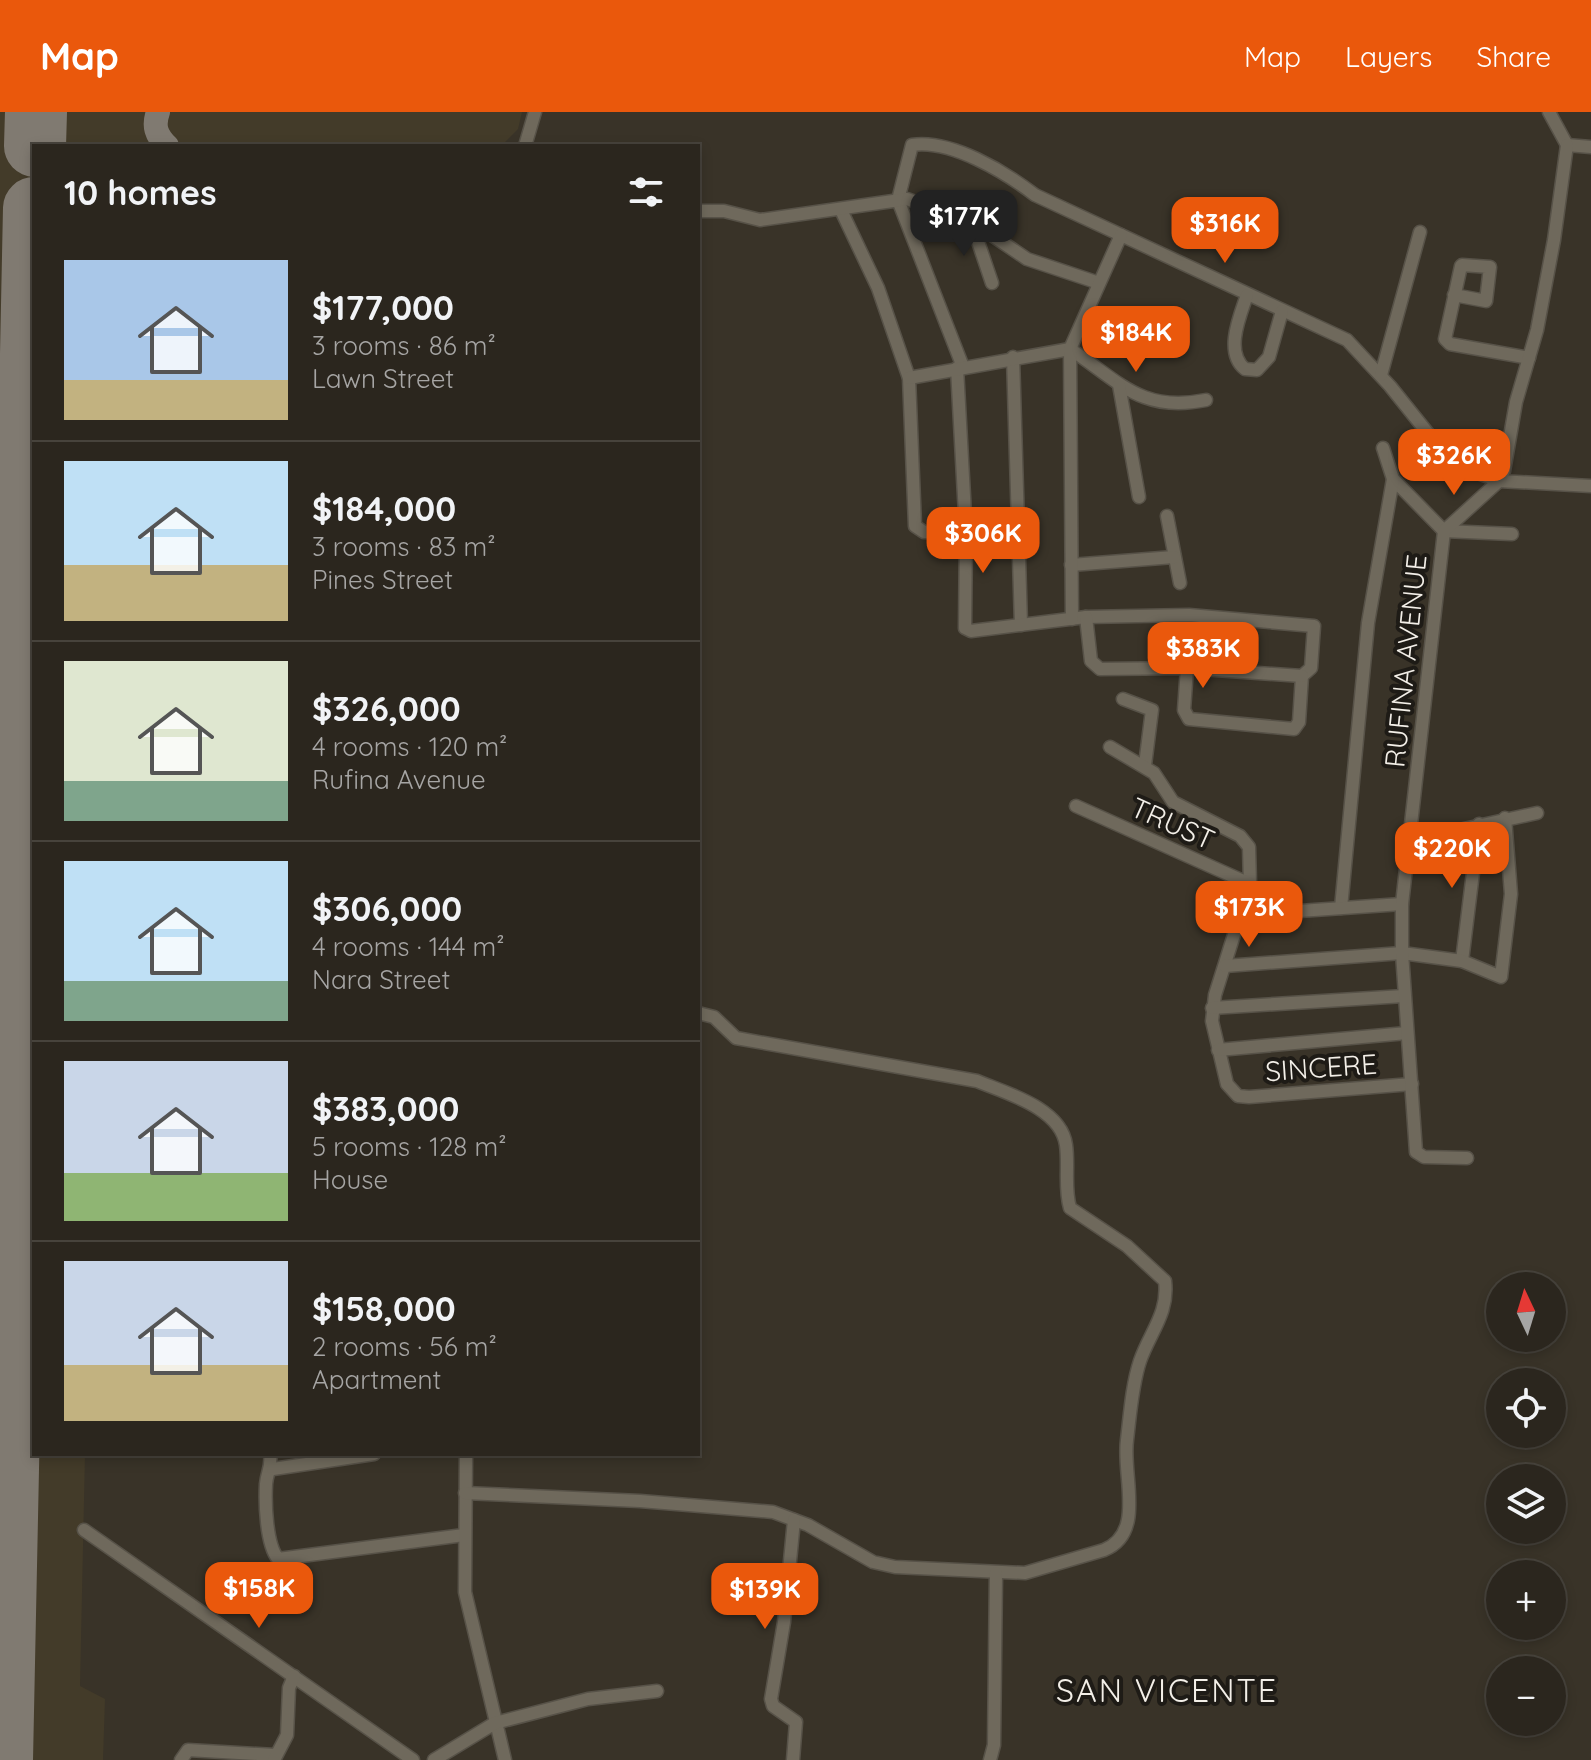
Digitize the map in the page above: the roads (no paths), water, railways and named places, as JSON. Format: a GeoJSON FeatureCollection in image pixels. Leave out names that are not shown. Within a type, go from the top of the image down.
{"type":"FeatureCollection","features":[{"type":"Feature","properties":{"kind":"street"},"geometry":{"type":"LineString","coordinates":[[526,144],[535,112]]}},
{"type":"Feature","properties":{"kind":"street"},"geometry":{"type":"LineString","coordinates":[[1499,481],[1554,240],[1567,145],[1549,112]]}},
{"type":"Feature","properties":{"kind":"street"},"geometry":{"type":"LineString","coordinates":[[1187,668],[1184,710],[1189,719],[1286,731],[1294,729],[1299,722],[1302,676],[1311,668],[1315,630],[1310,623],[1189,615],[1086,617],[971,631],[965,628],[966,533],[960,368],[898,200],[909,148],[916,144],[979,160],[1006,172],[1035,195],[1347,340],[1381,375],[1443,452],[1470,470],[1499,481],[1591,486]]}},
{"type":"Feature","properties":{"kind":"street"},"geometry":{"type":"LineString","coordinates":[[1567,145],[1591,147]]}},
{"type":"Feature","properties":{"kind":"street"},"geometry":{"type":"LineString","coordinates":[[700,211],[724,211],[760,220],[898,200],[917,202],[971,221],[1027,259],[1099,283]]}},
{"type":"Feature","properties":{"kind":"street"},"geometry":{"type":"LineString","coordinates":[[841,210],[878,288],[909,378],[915,526],[924,532],[966,533]]}},
{"type":"Feature","properties":{"kind":"street"},"geometry":{"type":"LineString","coordinates":[[971,221],[992,283]]}},
{"type":"Feature","properties":{"kind":"street"},"geometry":{"type":"LineString","coordinates":[[1381,375],[1420,232]]}},
{"type":"Feature","properties":{"kind":"street"},"geometry":{"type":"LineString","coordinates":[[1072,619],[1070,349],[1121,235]]}},
{"type":"Feature","properties":{"kind":"street"},"geometry":{"type":"LineString","coordinates":[[1247,295],[1236,326],[1235,344],[1238,361],[1245,369],[1257,370],[1269,357],[1282,311]]}},
{"type":"Feature","properties":{"kind":"street"},"geometry":{"type":"LineString","coordinates":[[1454,295],[1447,342],[1529,358]]}},
{"type":"Feature","properties":{"kind":"street"},"geometry":{"type":"LineString","coordinates":[[909,378],[1070,349],[1119,385],[1157,403],[1184,404],[1206,400]]}},
{"type":"Feature","properties":{"kind":"street"},"geometry":{"type":"LineString","coordinates":[[1013,357],[1021,625]]}},
{"type":"Feature","properties":{"kind":"street"},"geometry":{"type":"LineString","coordinates":[[1119,385],[1139,497]]}},
{"type":"Feature","properties":{"kind":"street"},"geometry":{"type":"LineString","coordinates":[[1383,448],[1393,479],[1444,531],[1512,534]]}},
{"type":"Feature","properties":{"kind":"street"},"geometry":{"type":"LineString","coordinates":[[1341,908],[1368,623],[1393,479]]}},
{"type":"Feature","properties":{"kind":"street","name":"RUFINA AVENUE"},"geometry":{"type":"LineString","coordinates":[[1467,1158],[1424,1157],[1416,1152],[1404,996],[1402,904],[1444,531],[1499,481]]}},
{"type":"Feature","properties":{"kind":"street"},"geometry":{"type":"LineString","coordinates":[[1167,516],[1180,583]]}},
{"type":"Feature","properties":{"kind":"street"},"geometry":{"type":"LineString","coordinates":[[1071,565],[1174,557]]}},
{"type":"Feature","properties":{"kind":"street"},"geometry":{"type":"LineString","coordinates":[[1086,617],[1091,661],[1095,667],[1187,668],[1302,676]]}},
{"type":"Feature","properties":{"kind":"street"},"geometry":{"type":"LineString","coordinates":[[1123,699],[1152,710],[1145,765]]}},
{"type":"Feature","properties":{"kind":"street","name":"SINCERE"},"geometry":{"type":"LineString","coordinates":[[1110,747],[1145,765],[1173,802],[1244,839],[1249,847],[1250,884],[1212,1008],[1227,1084],[1238,1096],[1412,1084]]}},
{"type":"Feature","properties":{"kind":"street","name":"TRUST"},"geometry":{"type":"LineString","coordinates":[[1076,806],[1250,884]]}},
{"type":"Feature","properties":{"kind":"street"},"geometry":{"type":"LineString","coordinates":[[1409,841],[1537,813]]}},
{"type":"Feature","properties":{"kind":"street"},"geometry":{"type":"LineString","coordinates":[[1225,966],[1402,953],[1462,961],[1494,977],[1502,974],[1511,894],[1505,818]]}},
{"type":"Feature","properties":{"kind":"street"},"geometry":{"type":"LineString","coordinates":[[1462,961],[1479,824]]}},
{"type":"Feature","properties":{"kind":"street"},"geometry":{"type":"LineString","coordinates":[[1241,915],[1402,904]]}},
{"type":"Feature","properties":{"kind":"street"},"geometry":{"type":"LineString","coordinates":[[1212,1008],[1404,996]]}},
{"type":"Feature","properties":{"kind":"street"},"geometry":{"type":"LineString","coordinates":[[465,1493],[753,1509],[794,1520],[886,1566],[996,1573],[1030,1572],[1104,1550],[1113,1546],[1125,1532],[1130,1517],[1126,1443],[1140,1361],[1166,1305],[1165,1281],[1127,1246],[1070,1208],[1066,1142],[1060,1126],[1051,1117],[977,1081],[736,1038],[714,1017],[700,1014]]}},
{"type":"Feature","properties":{"kind":"street"},"geometry":{"type":"LineString","coordinates":[[1218,1050],[1407,1033]]}},
{"type":"Feature","properties":{"kind":"street"},"geometry":{"type":"LineString","coordinates":[[270,1456],[273,1469],[266,1481],[272,1548],[278,1559],[464,1535]]}},
{"type":"Feature","properties":{"kind":"street"},"geometry":{"type":"LineString","coordinates":[[273,1469],[361,1456]]}},
{"type":"Feature","properties":{"kind":"street"},"geometry":{"type":"LineString","coordinates":[[466,1456],[465,1592],[505,1760]]}},
{"type":"Feature","properties":{"kind":"street"},"geometry":{"type":"LineString","coordinates":[[793,1760],[796,1722],[773,1706],[771,1699],[784,1622],[794,1520]]}},
{"type":"Feature","properties":{"kind":"street"},"geometry":{"type":"LineString","coordinates":[[84,1530],[413,1760]]}},
{"type":"Feature","properties":{"kind":"street"},"geometry":{"type":"LineString","coordinates":[[990,1760],[994,1745],[996,1573]]}},
{"type":"Feature","properties":{"kind":"street"},"geometry":{"type":"LineString","coordinates":[[181,1760],[188,1750],[274,1758],[287,1735],[289,1688],[294,1676]]}},
{"type":"Feature","properties":{"kind":"street"},"geometry":{"type":"LineString","coordinates":[[434,1760],[495,1723],[588,1699],[657,1691]]}},
{"type":"Feature","properties":{"kind":"district","name":"SAN VICENTE"},"geometry":{"type":"Point","coordinates":[1167,1690]}}]}
